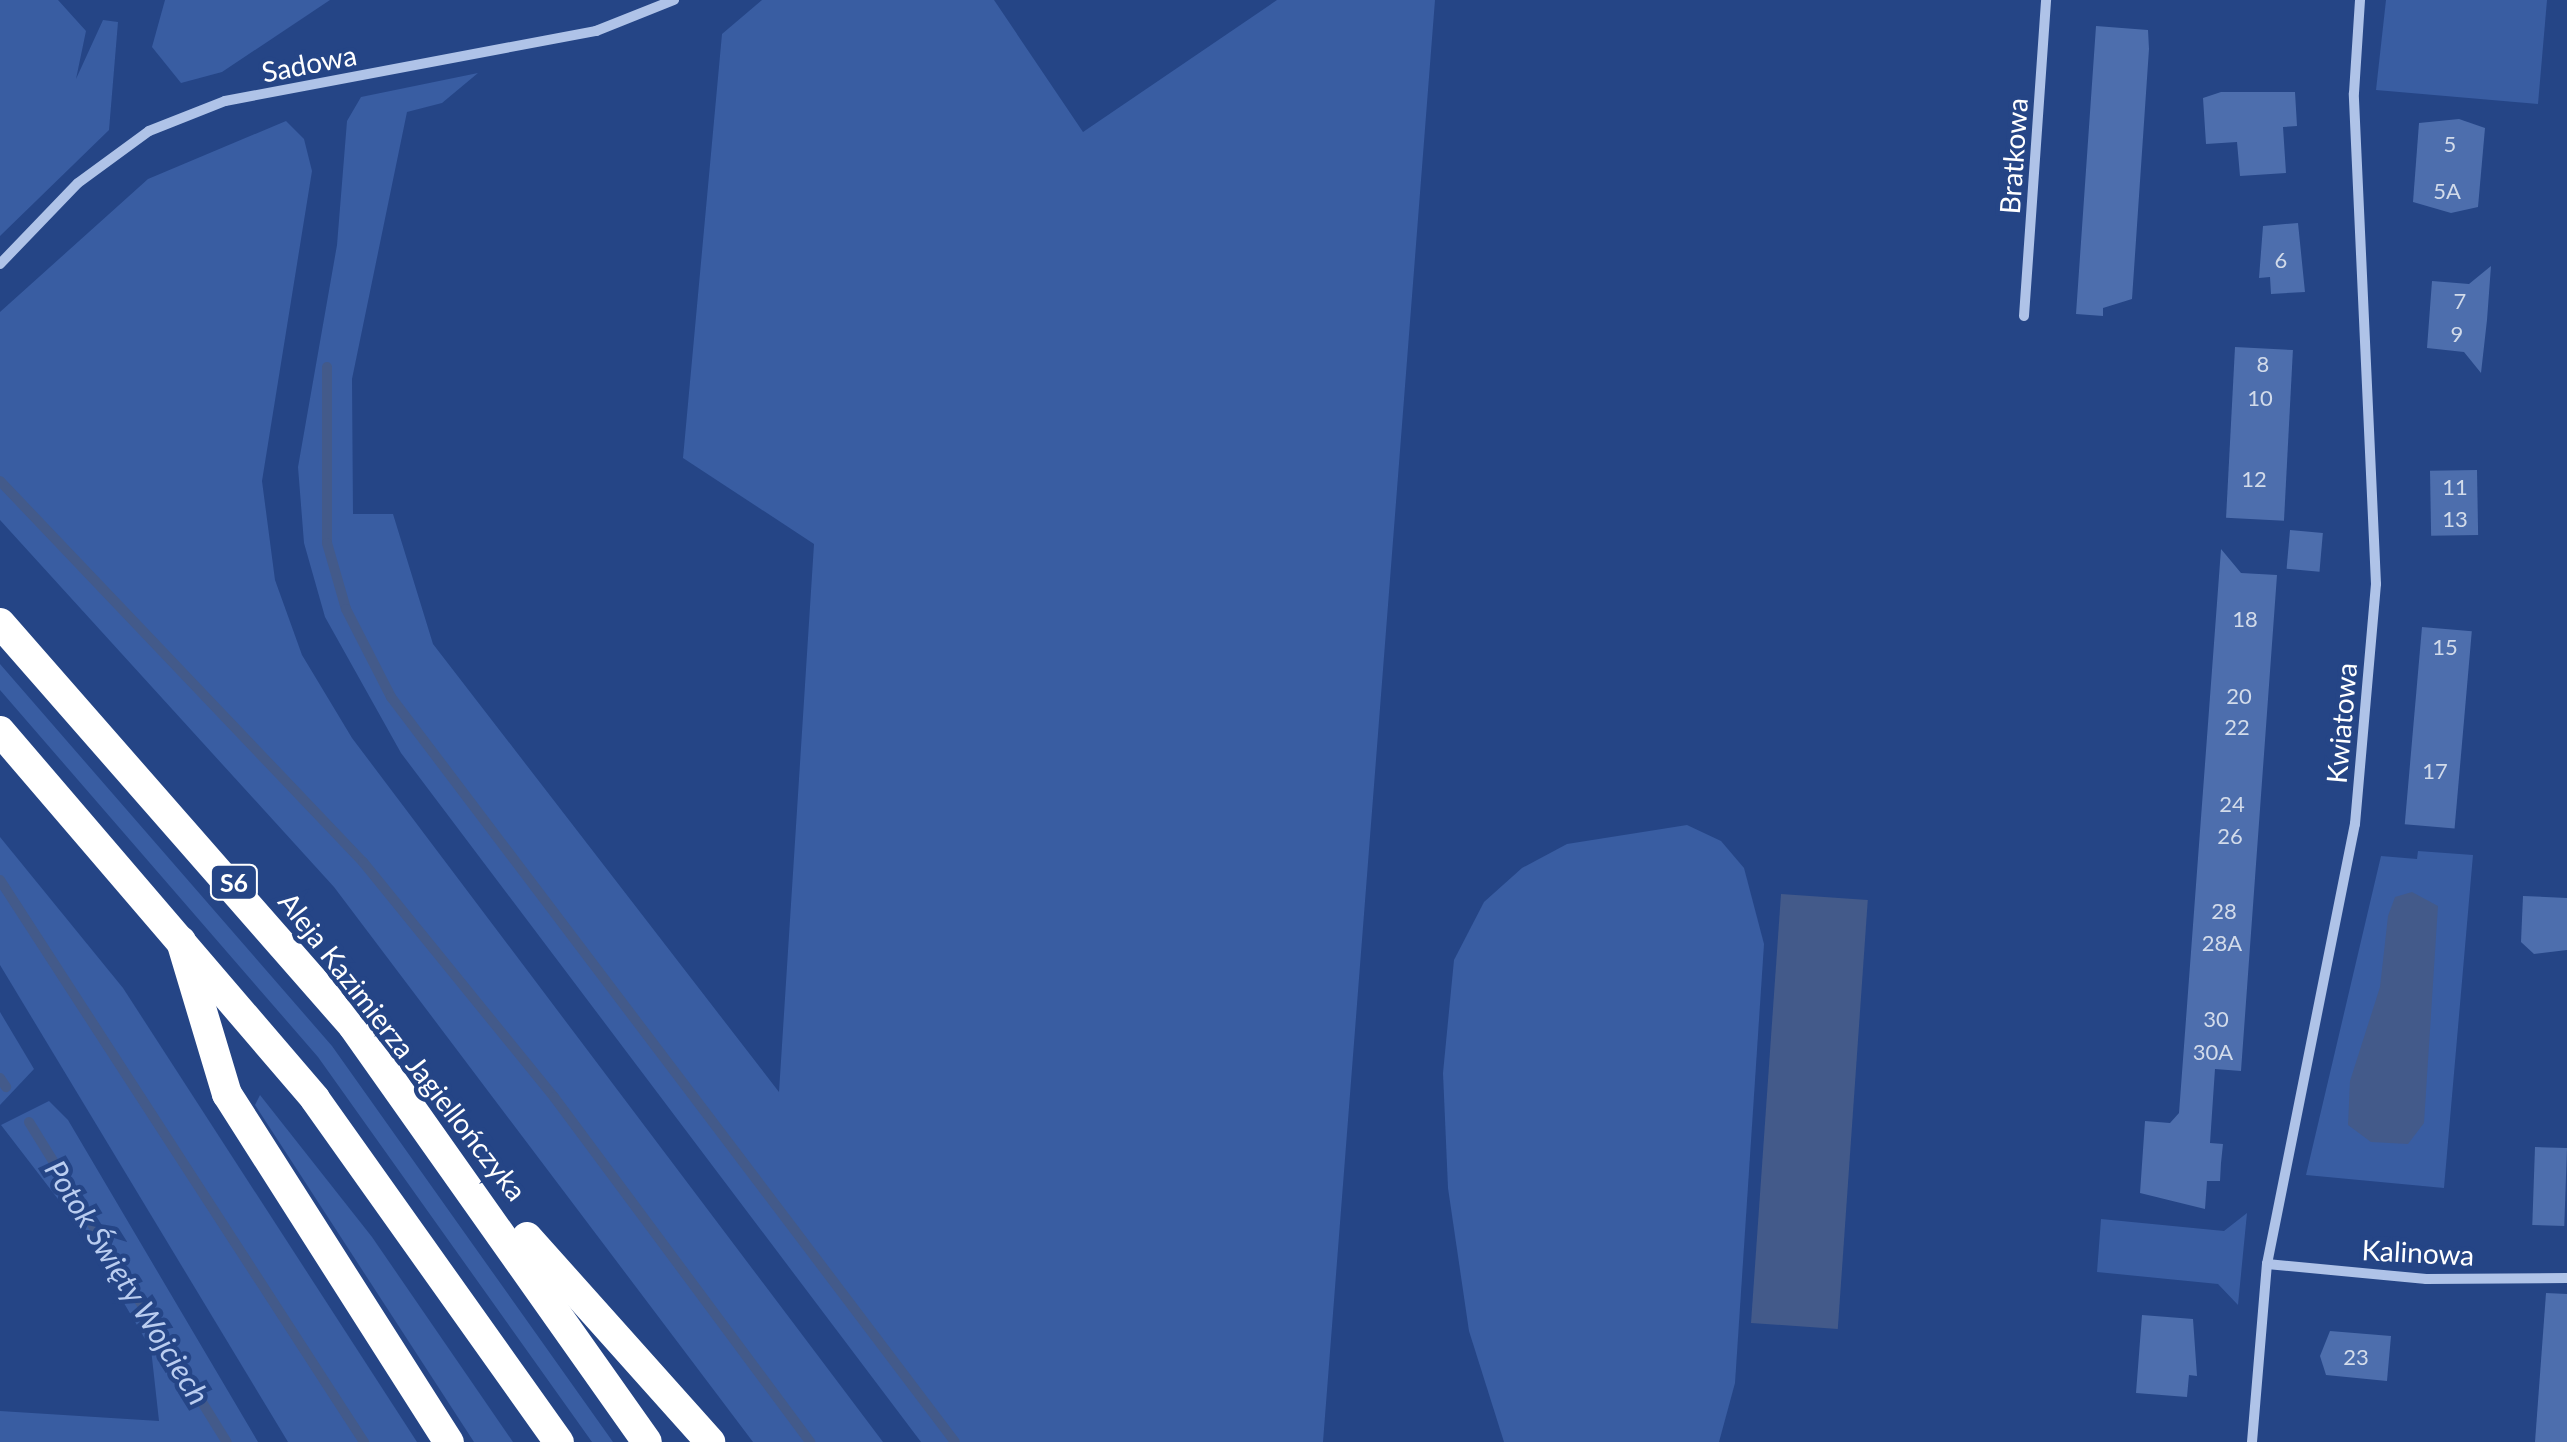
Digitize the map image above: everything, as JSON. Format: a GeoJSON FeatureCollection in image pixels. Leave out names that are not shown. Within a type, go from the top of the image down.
{"type":"FeatureCollection","features":[{"type":"Feature","properties":{"kind":"highway","name":"Aleja Kazimierza Jagiellończyka"},"geometry":{"type":"LineString","coordinates":[[0,623],[242,892],[450,1155],[646,1442]]}},
{"type":"Feature","properties":{"kind":"highway"},"geometry":{"type":"LineString","coordinates":[[0,731],[177,928],[380,1184],[559,1442]]}},
{"type":"Feature","properties":{"kind":"highway"},"geometry":{"type":"LineString","coordinates":[[177,928],[227,1094],[450,1442]]}},
{"type":"Feature","properties":{"kind":"highway"},"geometry":{"type":"LineString","coordinates":[[450,1155],[710,1442]]}},
{"type":"Feature","properties":{"kind":"street","name":"Sadowa"},"geometry":{"type":"LineString","coordinates":[[0,264],[78,183],[179,119],[226,101],[596,31],[674,0]]}},
{"type":"Feature","properties":{"kind":"street","name":"Bratkowa"},"geometry":{"type":"LineString","coordinates":[[2024,316],[2046,0]]}},
{"type":"Feature","properties":{"kind":"street","name":"Kwiatowa"},"geometry":{"type":"LineString","coordinates":[[2252,1442],[2267,1264],[2355,824],[2376,584],[2354,93],[2360,0]]}},
{"type":"Feature","properties":{"kind":"street","name":"Kalinowa"},"geometry":{"type":"LineString","coordinates":[[2267,1264],[2426,1279],[2567,1278]]}},
{"type":"Feature","properties":{"kind":"shaded area"},"geometry":{"type":"Polygon","coordinates":[[[0,0],[58,0],[86,31],[76,79],[103,20],[118,22],[109,130],[0,236],[0,0]]]}},
{"type":"Feature","properties":{"kind":"shaded area"},"geometry":{"type":"Polygon","coordinates":[[[165,0],[330,0],[222,72],[181,83],[152,47],[165,0]]]}},
{"type":"Feature","properties":{"kind":"shaded area"},"geometry":{"type":"Polygon","coordinates":[[[762,0],[994,0],[1083,132],[1277,0],[1435,0],[1323,1442],[921,1442],[401,753],[325,617],[304,543],[298,467],[337,245],[347,121],[361,97],[478,73],[442,103],[407,112],[352,379],[353,514],[393,514],[433,644],[779,1092],[814,544],[683,458],[722,34],[762,0]]]}},
{"type":"Feature","properties":{"kind":"shaded area"},"geometry":{"type":"Polygon","coordinates":[[[2386,0],[2547,0],[2538,104],[2376,90],[2386,0]]]}},
{"type":"Feature","properties":{"kind":"shaded area"},"geometry":{"type":"Polygon","coordinates":[[[286,121],[304,139],[312,171],[262,481],[275,580],[302,655],[352,738],[883,1442],[753,1442],[334,887],[0,520],[0,312],[148,179],[286,121]]]}},
{"type":"Feature","properties":{"kind":"shaded area"},"geometry":{"type":"Polygon","coordinates":[[[0,664],[332,1046],[613,1442],[592,1442],[318,1057],[0,690],[0,664]]]}},
{"type":"Feature","properties":{"kind":"shaded area"},"geometry":{"type":"Polygon","coordinates":[[[1687,825],[1721,841],[1744,868],[1764,944],[1735,1383],[1719,1442],[1504,1442],[1469,1331],[1448,1188],[1443,1073],[1454,960],[1484,902],[1522,868],[1567,844],[1687,825]]]}},
{"type":"Feature","properties":{"kind":"shaded area"},"geometry":{"type":"Polygon","coordinates":[[[0,837],[123,988],[417,1442],[288,1442],[0,965],[0,837]]]}},
{"type":"Feature","properties":{"kind":"shaded area"},"geometry":{"type":"Polygon","coordinates":[[[2418,851],[2473,855],[2444,1188],[2306,1175],[2381,856],[2417,859],[2418,851]]]}},
{"type":"Feature","properties":{"kind":"shaded area"},"geometry":{"type":"Polygon","coordinates":[[[2412,892],[2438,906],[2424,1123],[2408,1144],[2371,1142],[2348,1125],[2350,1081],[2380,987],[2388,916],[2395,897],[2412,892]]]}},
{"type":"Feature","properties":{"kind":"shaded area"},"geometry":{"type":"Polygon","coordinates":[[[1781,894],[1868,900],[1838,1329],[1751,1323],[1781,894]]]}},
{"type":"Feature","properties":{"kind":"shaded area"},"geometry":{"type":"Polygon","coordinates":[[[0,1012],[34,1069],[0,1105],[0,1012]]]}},
{"type":"Feature","properties":{"kind":"shaded area"},"geometry":{"type":"Polygon","coordinates":[[[260,1095],[372,1237],[513,1442],[474,1442],[255,1105],[260,1095]]]}},
{"type":"Feature","properties":{"kind":"shaded area"},"geometry":{"type":"Polygon","coordinates":[[[49,1101],[68,1120],[258,1442],[0,1442],[0,1411],[159,1421],[151,1349],[78,1225],[1,1125],[49,1101]]]}},
{"type":"Feature","properties":{"kind":"shaded area"},"geometry":{"type":"Polygon","coordinates":[[[2247,1213],[2238,1305],[2218,1284],[2097,1272],[2101,1219],[2224,1231],[2247,1213]]]}},
{"type":"Feature","properties":{"kind":"building"},"geometry":{"type":"Polygon","coordinates":[[[2096,26],[2148,30],[2149,49],[2132,299],[2103,308],[2103,316],[2076,314],[2096,26]]]}},
{"type":"Feature","properties":{"kind":"building"},"geometry":{"type":"Polygon","coordinates":[[[2221,92],[2295,92],[2297,126],[2283,127],[2286,173],[2240,176],[2237,142],[2206,144],[2203,98],[2221,92]]]}},
{"type":"Feature","properties":{"kind":"building"},"geometry":{"type":"Polygon","coordinates":[[[2459,119],[2485,128],[2478,207],[2451,213],[2413,202],[2419,123],[2459,119]]]}},
{"type":"Feature","properties":{"kind":"building"},"geometry":{"type":"Polygon","coordinates":[[[2298,223],[2305,292],[2271,294],[2270,277],[2259,278],[2263,226],[2298,223]]]}},
{"type":"Feature","properties":{"kind":"building"},"geometry":{"type":"Polygon","coordinates":[[[2491,266],[2481,373],[2464,352],[2427,348],[2432,281],[2469,284],[2491,266]]]}},
{"type":"Feature","properties":{"kind":"building"},"geometry":{"type":"Polygon","coordinates":[[[2235,347],[2293,350],[2284,521],[2226,518],[2235,347]]]}},
{"type":"Feature","properties":{"kind":"building"},"geometry":{"type":"Polygon","coordinates":[[[2477,470],[2478,535],[2431,536],[2430,471],[2477,470]]]}},
{"type":"Feature","properties":{"kind":"building"},"geometry":{"type":"Polygon","coordinates":[[[2290,530],[2323,533],[2319,572],[2287,569],[2290,530]]]}},
{"type":"Feature","properties":{"kind":"building"},"geometry":{"type":"Polygon","coordinates":[[[2221,549],[2241,573],[2277,575],[2241,1071],[2215,1069],[2210,1143],[2223,1144],[2220,1181],[2207,1181],[2205,1209],[2140,1193],[2145,1121],[2170,1123],[2179,1113],[2221,549]]]}},
{"type":"Feature","properties":{"kind":"building"},"geometry":{"type":"Polygon","coordinates":[[[2422,627],[2472,631],[2455,829],[2405,824],[2422,627]]]}},
{"type":"Feature","properties":{"kind":"building"},"geometry":{"type":"Polygon","coordinates":[[[2523,896],[2567,898],[2567,950],[2534,954],[2521,942],[2523,896]]]}},
{"type":"Feature","properties":{"kind":"building"},"geometry":{"type":"Polygon","coordinates":[[[2535,1147],[2567,1148],[2564,1226],[2532,1225],[2535,1147]]]}},
{"type":"Feature","properties":{"kind":"building"},"geometry":{"type":"Polygon","coordinates":[[[2546,1293],[2567,1294],[2567,1442],[2535,1442],[2546,1293]]]}},
{"type":"Feature","properties":{"kind":"building"},"geometry":{"type":"Polygon","coordinates":[[[2142,1315],[2193,1319],[2197,1376],[2189,1375],[2187,1397],[2136,1393],[2142,1315]]]}},
{"type":"Feature","properties":{"kind":"building"},"geometry":{"type":"Polygon","coordinates":[[[2330,1331],[2391,1336],[2387,1381],[2326,1375],[2320,1356],[2330,1331]]]}},
{"type":"Feature","properties":{"kind":"waterway"},"geometry":{"type":"LineString","coordinates":[[327,367],[327,543],[346,609],[391,697],[955,1442]]}},
{"type":"Feature","properties":{"kind":"waterway"},"geometry":{"type":"LineString","coordinates":[[0,481],[363,862],[554,1097],[810,1442]]}},
{"type":"Feature","properties":{"kind":"waterway"},"geometry":{"type":"LineString","coordinates":[[0,880],[364,1442]]}},
{"type":"Feature","properties":{"kind":"waterway","name":"Potok Święty Wojciech"},"geometry":{"type":"LineString","coordinates":[[0,1078],[6,1087]]}},
{"type":"Feature","properties":{"kind":"waterway","name":"Potok Święty Wojciech"},"geometry":{"type":"LineString","coordinates":[[29,1122],[227,1442]]}}]}
